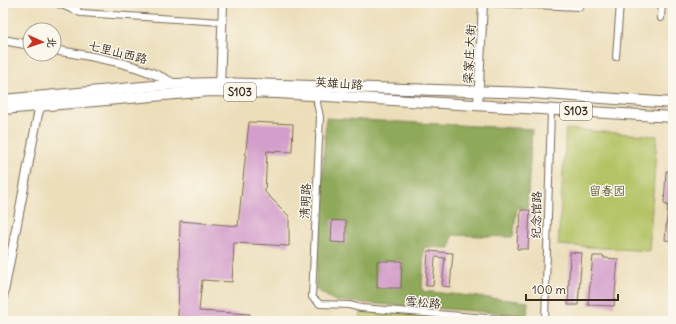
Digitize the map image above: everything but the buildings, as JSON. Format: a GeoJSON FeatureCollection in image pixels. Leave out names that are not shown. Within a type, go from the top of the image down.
{"type":"FeatureCollection","features":[{"type":"Feature","properties":{"kind":"main road","name":"英雄山路"},"geometry":{"type":"LineString","coordinates":[[3,100],[174,84],[278,93],[673,118]]}},
{"type":"Feature","properties":{"kind":"main road","name":"英雄山路"},"geometry":{"type":"LineString","coordinates":[[3,109],[198,92],[220,87],[479,91],[531,93],[673,103]]}},
{"type":"Feature","properties":{"kind":"street"},"geometry":{"type":"LineString","coordinates":[[56,3],[81,13],[222,22]]}},
{"type":"Feature","properties":{"kind":"street"},"geometry":{"type":"LineString","coordinates":[[77,11],[78,3]]}},
{"type":"Feature","properties":{"kind":"street"},"geometry":{"type":"LineString","coordinates":[[220,87],[223,3]]}},
{"type":"Feature","properties":{"kind":"street","name":"梁家庄大街"},"geometry":{"type":"LineString","coordinates":[[478,105],[483,3]]}},
{"type":"Feature","properties":{"kind":"street"},"geometry":{"type":"LineString","coordinates":[[491,3],[580,7]]}},
{"type":"Feature","properties":{"kind":"street"},"geometry":{"type":"LineString","coordinates":[[616,56],[620,3]]}},
{"type":"Feature","properties":{"kind":"street"},"geometry":{"type":"LineString","coordinates":[[661,18],[662,3]]}},
{"type":"Feature","properties":{"kind":"street"},"geometry":{"type":"LineString","coordinates":[[3,40],[22,44]]}},
{"type":"Feature","properties":{"kind":"street","name":"七里山西路"},"geometry":{"type":"LineString","coordinates":[[62,52],[134,66],[156,74],[174,84]]}},
{"type":"Feature","properties":{"kind":"street","name":"清明路"},"geometry":{"type":"LineString","coordinates":[[318,95],[317,103],[320,117],[312,297],[320,304]]}},
{"type":"Feature","properties":{"kind":"street"},"geometry":{"type":"LineString","coordinates":[[3,297],[38,114],[41,106]]}},
{"type":"Feature","properties":{"kind":"street","name":"纪念馆路"},"geometry":{"type":"LineString","coordinates":[[545,321],[551,110]]}},
{"type":"Feature","properties":{"kind":"street","name":"雪松路"},"geometry":{"type":"LineString","coordinates":[[320,304],[349,305],[361,308],[525,321]]}},
{"type":"Feature","properties":{"kind":"green space"},"geometry":{"type":"Polygon","coordinates":[[[326,118],[532,129],[527,208],[517,208],[513,237],[452,235],[450,248],[424,247],[422,291],[528,302],[527,315],[335,301],[315,289],[326,118]]]}},
{"type":"Feature","properties":{"kind":"green space","name":"留春园"},"geometry":{"type":"Polygon","coordinates":[[[566,129],[657,136],[649,251],[558,245],[566,129]]]}},
{"type":"Feature","properties":{"kind":"green space"},"geometry":{"type":"Polygon","coordinates":[[[361,308],[503,321],[360,321],[361,308]]]}}]}
